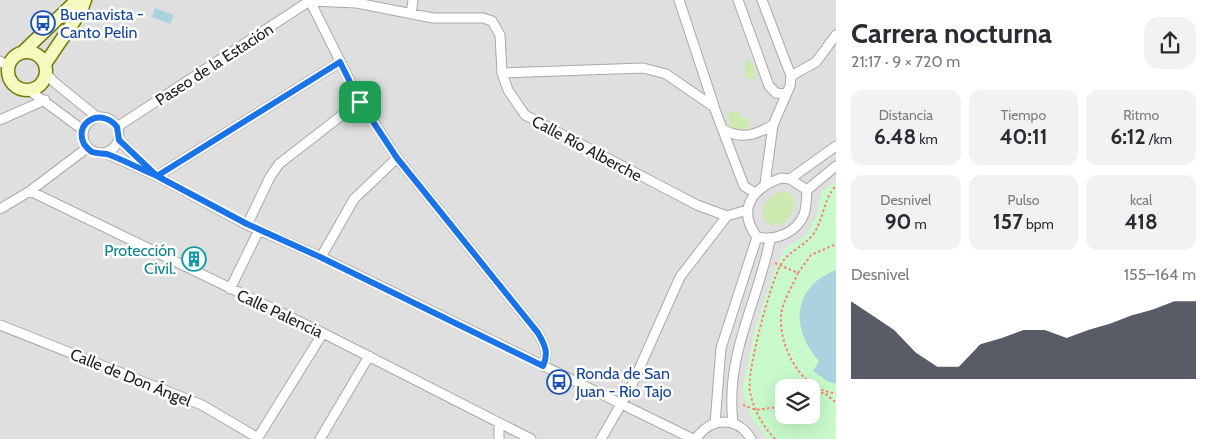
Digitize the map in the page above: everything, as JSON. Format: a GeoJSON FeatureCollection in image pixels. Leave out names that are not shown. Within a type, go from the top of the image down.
{"type":"FeatureCollection","features":[{"type":"Feature","properties":{"kind":"street"},"geometry":{"type":"LineString","coordinates":[[76,0],[24,51],[3,65],[8,76],[6,85],[29,90],[40,84],[45,68],[81,11],[85,0]]}},
{"type":"Feature","properties":{"kind":"street"},"geometry":{"type":"LineString","coordinates":[[310,0],[360,102],[397,158],[538,333],[545,346],[547,357],[543,366]]}},
{"type":"Feature","properties":{"kind":"street","name":"Calle Río Alberche"},"geometry":{"type":"LineString","coordinates":[[310,0],[357,3],[433,18],[483,18],[492,21],[500,35],[502,73],[511,96],[525,116],[697,205],[727,216]]}},
{"type":"Feature","properties":{"kind":"street","name":"Paseo de la Estación"},"geometry":{"type":"LineString","coordinates":[[117,127],[310,0]]}},
{"type":"Feature","properties":{"kind":"street"},"geometry":{"type":"LineString","coordinates":[[412,14],[414,0]]}},
{"type":"Feature","properties":{"kind":"street"},"geometry":{"type":"LineString","coordinates":[[679,0],[714,107],[744,186],[755,193]]}},
{"type":"Feature","properties":{"kind":"street"},"geometry":{"type":"LineString","coordinates":[[738,0],[769,86],[776,93],[786,94]]}},
{"type":"Feature","properties":{"kind":"street"},"geometry":{"type":"LineString","coordinates":[[762,0],[791,76],[786,94],[772,125],[765,184]]}},
{"type":"Feature","properties":{"kind":"street"},"geometry":{"type":"LineString","coordinates":[[791,76],[816,62],[836,35]]}},
{"type":"Feature","properties":{"kind":"street"},"geometry":{"type":"LineString","coordinates":[[24,51],[36,54],[54,82],[97,117]]}},
{"type":"Feature","properties":{"kind":"street"},"geometry":{"type":"LineString","coordinates":[[157,176],[340,62]]}},
{"type":"Feature","properties":{"kind":"street"},"geometry":{"type":"LineString","coordinates":[[502,73],[643,68],[666,74],[714,107]]}},
{"type":"Feature","properties":{"kind":"street"},"geometry":{"type":"LineString","coordinates":[[29,90],[83,130]]}},
{"type":"Feature","properties":{"kind":"street"},"geometry":{"type":"LineString","coordinates":[[0,120],[45,100]]}},
{"type":"Feature","properties":{"kind":"street"},"geometry":{"type":"LineString","coordinates":[[247,224],[270,177],[279,164],[360,102]]}},
{"type":"Feature","properties":{"kind":"street"},"geometry":{"type":"LineString","coordinates":[[119,140],[115,146],[105,153],[98,154],[87,148],[82,138],[83,130],[90,120],[97,117],[106,118],[117,127],[119,140],[157,176]]}},
{"type":"Feature","properties":{"kind":"street"},"geometry":{"type":"LineString","coordinates":[[722,129],[730,134],[748,136],[755,135],[772,125]]}},
{"type":"Feature","properties":{"kind":"street"},"geometry":{"type":"LineString","coordinates":[[790,179],[836,146]]}},
{"type":"Feature","properties":{"kind":"street"},"geometry":{"type":"LineString","coordinates":[[0,209],[30,191],[87,148]]}},
{"type":"Feature","properties":{"kind":"street"},"geometry":{"type":"LineString","coordinates":[[105,153],[157,176],[258,230],[320,257],[695,439],[707,426],[715,423],[734,423],[741,427],[751,439]]}},
{"type":"Feature","properties":{"kind":"street"},"geometry":{"type":"LineString","coordinates":[[320,257],[354,199],[397,158]]}},
{"type":"Feature","properties":{"kind":"street"},"geometry":{"type":"LineString","coordinates":[[757,237],[770,240],[792,230],[804,216],[807,190],[836,166]]}},
{"type":"Feature","properties":{"kind":"street"},"geometry":{"type":"LineString","coordinates":[[715,423],[722,348],[757,237],[748,221],[747,210],[755,193],[765,184],[781,178],[790,179],[807,190]]}},
{"type":"Feature","properties":{"kind":"street","name":"Calle Palencia"},"geometry":{"type":"LineString","coordinates":[[30,191],[323,333],[530,438]]}},
{"type":"Feature","properties":{"kind":"street"},"geometry":{"type":"LineString","coordinates":[[601,439],[623,404],[680,277],[727,216],[747,210]]}},
{"type":"Feature","properties":{"kind":"street"},"geometry":{"type":"LineString","coordinates":[[230,289],[258,230]]}},
{"type":"Feature","properties":{"kind":"street"},"geometry":{"type":"LineString","coordinates":[[734,423],[731,400],[734,360],[770,240]]}},
{"type":"Feature","properties":{"kind":"street","name":"Calle de Don Ángel"},"geometry":{"type":"LineString","coordinates":[[0,325],[202,405],[257,438]]}},
{"type":"Feature","properties":{"kind":"street"},"geometry":{"type":"LineString","coordinates":[[257,438],[323,333]]}},
{"type":"Feature","properties":{"kind":"street"},"geometry":{"type":"LineString","coordinates":[[320,439],[369,356]]}},
{"type":"Feature","properties":{"kind":"street"},"geometry":{"type":"LineString","coordinates":[[499,423],[499,439]]}},
{"type":"Feature","properties":{"kind":"path"},"geometry":{"type":"LineString","coordinates":[[774,439],[762,425],[750,390],[753,356],[781,265],[795,248],[811,237],[835,188],[829,183]]}},
{"type":"Feature","properties":{"kind":"path"},"geometry":{"type":"LineString","coordinates":[[836,244],[811,255],[798,273],[781,315],[785,348],[801,374],[836,404]]}},
{"type":"Feature","properties":{"kind":"path"},"geometry":{"type":"LineString","coordinates":[[765,260],[798,273]]}},
{"type":"Feature","properties":{"kind":"path"},"geometry":{"type":"LineString","coordinates":[[820,393],[836,393]]}},
{"type":"Feature","properties":{"kind":"path"},"geometry":{"type":"LineString","coordinates":[[756,410],[775,407]]}},
{"type":"Feature","properties":{"kind":"shaded area"},"geometry":{"type":"Polygon","coordinates":[[[0,0],[836,0],[836,439],[0,439],[0,0]]]}},
{"type":"Feature","properties":{"kind":"green space"},"geometry":{"type":"Polygon","coordinates":[[[745,61],[752,61],[757,79],[745,78],[745,61]]]}},
{"type":"Feature","properties":{"kind":"green space"},"geometry":{"type":"Polygon","coordinates":[[[728,112],[740,112],[740,118],[750,118],[748,128],[738,130],[729,126],[728,112]]]}},
{"type":"Feature","properties":{"kind":"green space"},"geometry":{"type":"Polygon","coordinates":[[[836,181],[836,439],[768,439],[752,419],[742,391],[755,329],[775,268],[784,250],[806,235],[817,215],[822,192],[836,181]]]}},
{"type":"Feature","properties":{"kind":"green space"},"geometry":{"type":"Polygon","coordinates":[[[783,191],[794,195],[794,207],[787,220],[772,226],[763,218],[765,205],[770,197],[783,191]]]}},
{"type":"Feature","properties":{"kind":"water"},"geometry":{"type":"Polygon","coordinates":[[[155,8],[174,15],[170,24],[152,17],[155,8]]]}},
{"type":"Feature","properties":{"kind":"water"},"geometry":{"type":"Polygon","coordinates":[[[836,270],[836,384],[827,381],[813,371],[819,361],[803,336],[800,310],[804,298],[811,287],[821,277],[836,270]]]}},
{"type":"Feature","properties":{"kind":"place","name":"Buenavista - Canto Pelin"},"geometry":{"type":"Point","coordinates":[43,23]}},
{"type":"Feature","properties":{"kind":"place","name":"Protección Civil."},"geometry":{"type":"Point","coordinates":[194,259]}},
{"type":"Feature","properties":{"kind":"place","name":"Ronda de San Juan - Rio Tajo"},"geometry":{"type":"Point","coordinates":[559,382]}},
{"type":"Feature","properties":{"kind":"route"},"geometry":{"type":"LineString","coordinates":[[360,102],[340,62],[157,176],[105,153],[98,154],[92,152],[84,144],[82,138],[83,130],[90,120],[97,117],[106,118],[117,127],[119,140],[157,176],[247,224],[320,257],[543,366],[547,357],[545,346],[538,333],[397,158],[360,102]]}}]}
